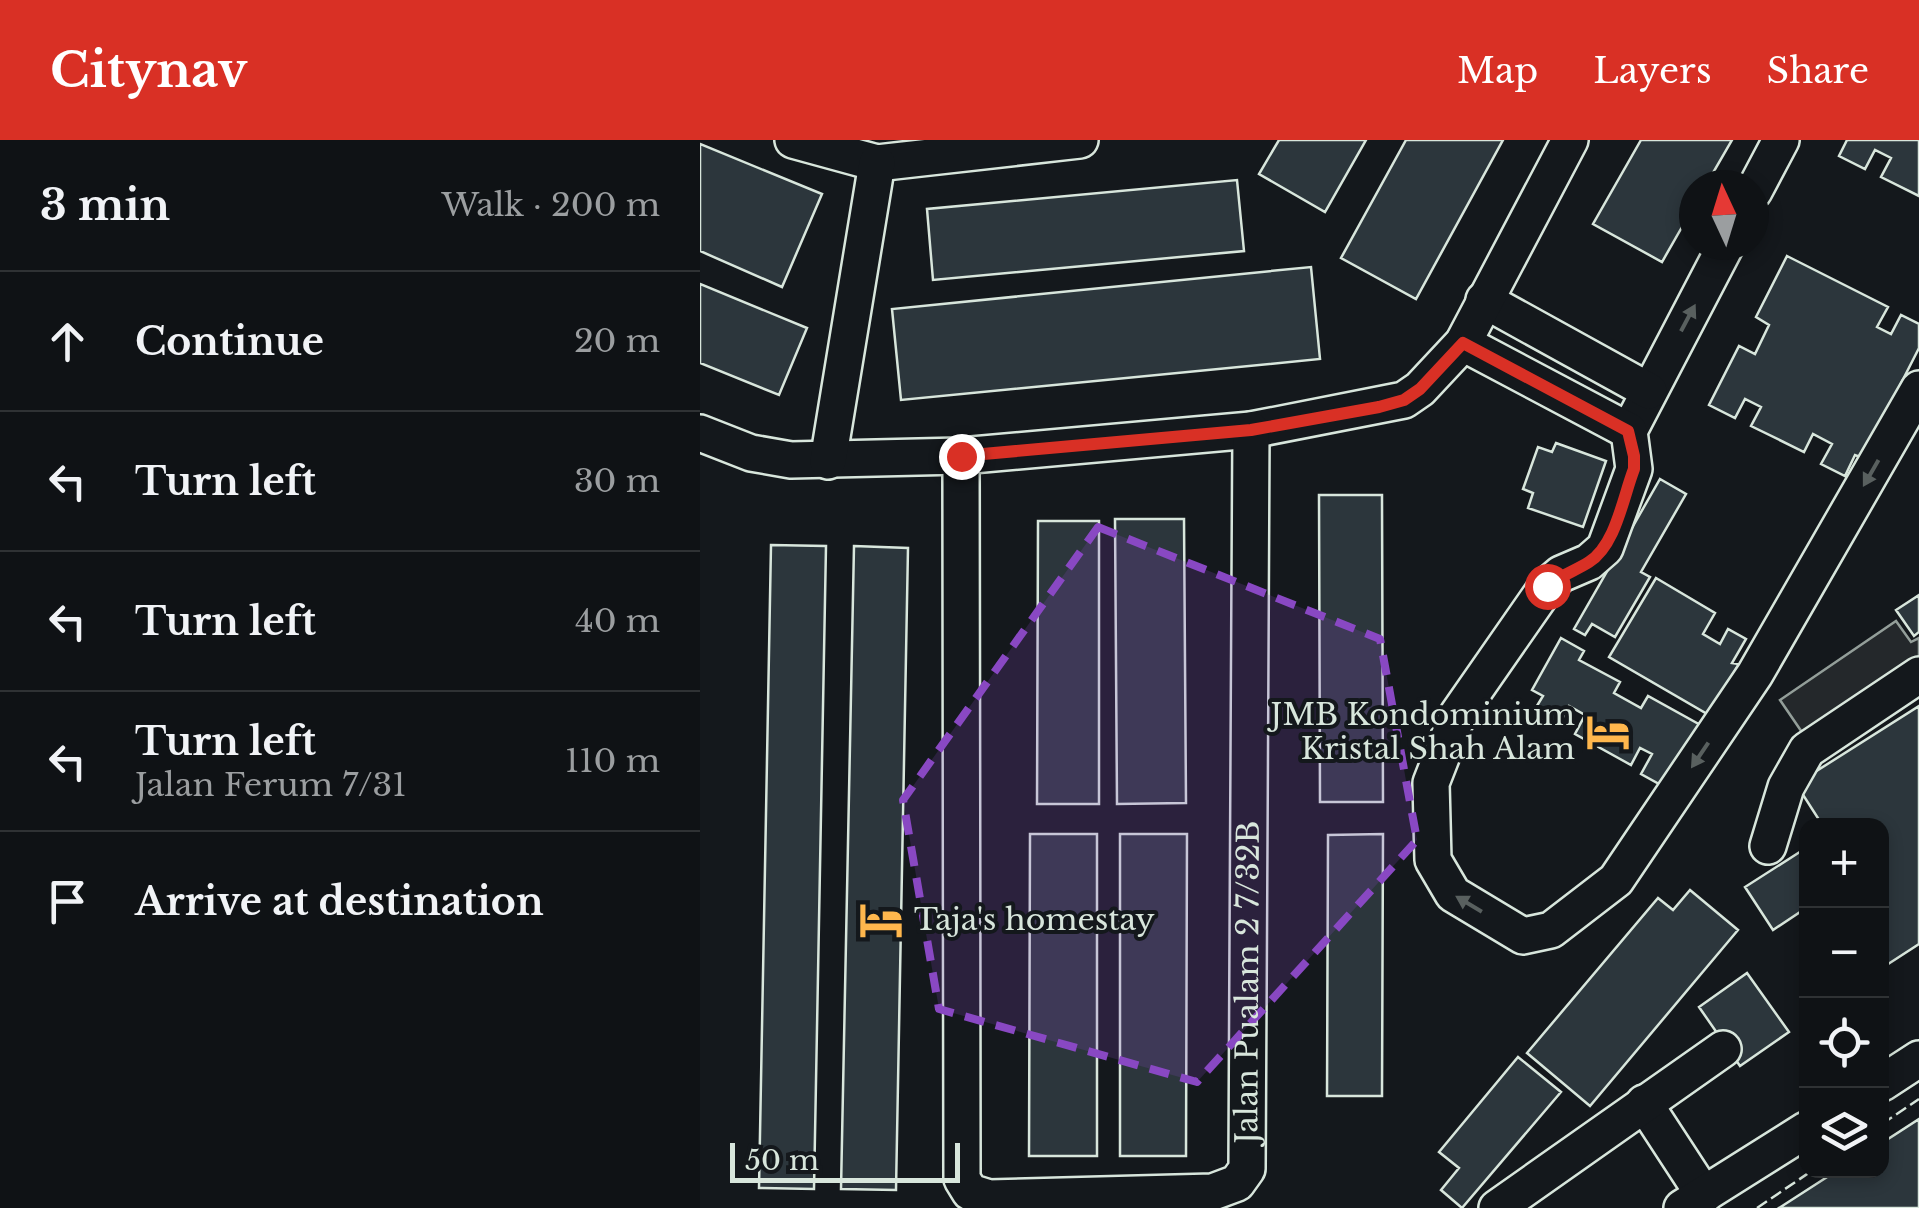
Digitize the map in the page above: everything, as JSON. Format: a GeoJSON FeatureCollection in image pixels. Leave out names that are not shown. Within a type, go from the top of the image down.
{"type":"FeatureCollection","features":[{"type":"Feature","properties":{"kind":"street"},"geometry":{"type":"LineString","coordinates":[[793,140],[877,163],[1080,140]]}},
{"type":"Feature","properties":{"kind":"street"},"geometry":{"type":"LineString","coordinates":[[700,433],[751,453],[792,460],[961,456],[1251,430],[1404,400],[1420,389],[1463,343],[1570,140]]}},
{"type":"Feature","properties":{"kind":"street"},"geometry":{"type":"LineString","coordinates":[[1765,170],[1781,140]]}},
{"type":"Feature","properties":{"kind":"street"},"geometry":{"type":"LineString","coordinates":[[828,460],[877,163]]}},
{"type":"Feature","properties":{"kind":"street"},"geometry":{"type":"LineString","coordinates":[[1718,260],[1628,431],[1634,469],[1605,548],[1547,586],[1458,714],[1431,783],[1434,860],[1453,894],[1523,936],[1550,930],[1616,880],[1755,674],[1919,388]]}},
{"type":"Feature","properties":{"kind":"street"},"geometry":{"type":"LineString","coordinates":[[1484,300],[1650,391]]}},
{"type":"Feature","properties":{"kind":"street"},"geometry":{"type":"LineString","coordinates":[[1463,343],[1628,431]]}},
{"type":"Feature","properties":{"kind":"street","name":"Jalan Pualam 2 7/32B"},"geometry":{"type":"LineString","coordinates":[[961,456],[962,1179],[970,1192],[989,1198],[1213,1192],[1236,1183],[1247,1169],[1251,430]]}},
{"type":"Feature","properties":{"kind":"street"},"geometry":{"type":"LineString","coordinates":[[1768,846],[1786,787],[1808,750],[1919,675]]}},
{"type":"Feature","properties":{"kind":"street"},"geometry":{"type":"LineString","coordinates":[[1496,1208],[1723,1049]]}},
{"type":"Feature","properties":{"kind":"street"},"geometry":{"type":"LineString","coordinates":[[1889,1078],[1919,1059]]}},
{"type":"Feature","properties":{"kind":"street"},"geometry":{"type":"LineString","coordinates":[[1644,1102],[1693,1201],[1799,1134]]}},
{"type":"Feature","properties":{"kind":"highlighted area"},"geometry":{"type":"Polygon","coordinates":[[[1098,527],[1380,639],[1417,840],[1197,1082],[939,1009],[903,800],[1098,527]]]}},
{"type":"Feature","properties":{"kind":"shaded area"},"geometry":{"type":"Polygon","coordinates":[[[1896,621],[1911,642],[1919,638],[1919,693],[1821,760],[1780,700],[1896,621]]]}},
{"type":"Feature","properties":{"kind":"building"},"geometry":{"type":"Polygon","coordinates":[[[1279,140],[1366,140],[1325,212],[1259,174],[1279,140]]]}},
{"type":"Feature","properties":{"kind":"building"},"geometry":{"type":"Polygon","coordinates":[[[1406,140],[1503,140],[1416,299],[1341,258],[1406,140]]]}},
{"type":"Feature","properties":{"kind":"building"},"geometry":{"type":"Polygon","coordinates":[[[1641,140],[1732,140],[1715,170],[1679,170],[1679,232],[1662,262],[1593,224],[1641,140]]]}},
{"type":"Feature","properties":{"kind":"building"},"geometry":{"type":"Polygon","coordinates":[[[1847,140],[1919,140],[1919,196],[1881,177],[1891,158],[1875,150],[1865,169],[1839,156],[1847,140]]]}},
{"type":"Feature","properties":{"kind":"building"},"geometry":{"type":"Polygon","coordinates":[[[700,144],[822,194],[782,287],[700,251],[700,144]]]}},
{"type":"Feature","properties":{"kind":"building"},"geometry":{"type":"Polygon","coordinates":[[[1237,180],[1244,251],[933,280],[927,209],[1237,180]]]}},
{"type":"Feature","properties":{"kind":"building"},"geometry":{"type":"Polygon","coordinates":[[[1787,256],[1888,307],[1877,327],[1891,334],[1901,315],[1919,324],[1919,348],[1863,458],[1855,455],[1845,476],[1821,464],[1832,444],[1813,434],[1804,452],[1751,426],[1761,407],[1745,399],[1735,418],[1709,405],[1739,346],[1755,354],[1769,325],[1756,317],[1787,256]]]}},
{"type":"Feature","properties":{"kind":"building"},"geometry":{"type":"Polygon","coordinates":[[[1311,267],[1320,359],[901,400],[892,309],[1311,267]]]}},
{"type":"Feature","properties":{"kind":"building"},"geometry":{"type":"Polygon","coordinates":[[[700,284],[807,328],[779,395],[700,363],[700,284]]]}},
{"type":"Feature","properties":{"kind":"building"},"geometry":{"type":"Polygon","coordinates":[[[1556,443],[1606,461],[1583,527],[1528,508],[1533,493],[1523,489],[1538,447],[1552,452],[1556,443]]]}},
{"type":"Feature","properties":{"kind":"building"},"geometry":{"type":"Polygon","coordinates":[[[1660,479],[1686,494],[1641,572],[1650,577],[1615,637],[1592,624],[1585,635],[1574,629],[1660,479]]]}},
{"type":"Feature","properties":{"kind":"building"},"geometry":{"type":"Polygon","coordinates":[[[1319,495],[1382,495],[1383,802],[1320,802],[1319,495]]]}},
{"type":"Feature","properties":{"kind":"building"},"geometry":{"type":"Polygon","coordinates":[[[1115,519],[1184,519],[1186,803],[1117,804],[1115,519]]]}},
{"type":"Feature","properties":{"kind":"building"},"geometry":{"type":"Polygon","coordinates":[[[1038,521],[1099,521],[1099,804],[1037,804],[1038,521]]]}},
{"type":"Feature","properties":{"kind":"building"},"geometry":{"type":"Polygon","coordinates":[[[771,545],[826,546],[814,1189],[759,1188],[771,545]]]}},
{"type":"Feature","properties":{"kind":"building"},"geometry":{"type":"Polygon","coordinates":[[[854,546],[908,548],[896,1190],[841,1189],[854,546]]]}},
{"type":"Feature","properties":{"kind":"building"},"geometry":{"type":"Polygon","coordinates":[[[1656,578],[1715,613],[1703,634],[1720,644],[1728,629],[1746,639],[1732,663],[1739,664],[1709,715],[1609,657],[1656,578]]]}},
{"type":"Feature","properties":{"kind":"building"},"geometry":{"type":"Polygon","coordinates":[[[1919,595],[1919,632],[1914,636],[1896,610],[1919,595]]]}},
{"type":"Feature","properties":{"kind":"building"},"geometry":{"type":"Polygon","coordinates":[[[1561,638],[1584,651],[1579,660],[1620,682],[1614,693],[1641,708],[1648,696],[1704,727],[1670,790],[1641,774],[1652,754],[1640,748],[1631,765],[1575,734],[1585,715],[1569,706],[1558,727],[1532,714],[1543,696],[1532,690],[1561,638]]]}},
{"type":"Feature","properties":{"kind":"building"},"geometry":{"type":"Polygon","coordinates":[[[1919,706],[1919,944],[1889,963],[1889,818],[1818,818],[1796,784],[1919,706]]]}},
{"type":"Feature","properties":{"kind":"building"},"geometry":{"type":"Polygon","coordinates":[[[1030,834],[1097,834],[1097,1156],[1029,1156],[1030,834]]]}},
{"type":"Feature","properties":{"kind":"building"},"geometry":{"type":"Polygon","coordinates":[[[1120,834],[1187,834],[1186,1156],[1120,1156],[1120,834]]]}},
{"type":"Feature","properties":{"kind":"building"},"geometry":{"type":"Polygon","coordinates":[[[1383,834],[1382,1096],[1327,1096],[1328,835],[1383,834]]]}},
{"type":"Feature","properties":{"kind":"building"},"geometry":{"type":"Polygon","coordinates":[[[1799,852],[1799,913],[1773,930],[1745,887],[1799,852]]]}},
{"type":"Feature","properties":{"kind":"building"},"geometry":{"type":"Polygon","coordinates":[[[1690,890],[1738,930],[1590,1106],[1527,1053],[1658,898],[1673,910],[1690,890]]]}},
{"type":"Feature","properties":{"kind":"building"},"geometry":{"type":"Polygon","coordinates":[[[1747,973],[1789,1032],[1740,1066],[1699,1007],[1747,973]]]}},
{"type":"Feature","properties":{"kind":"building"},"geometry":{"type":"Polygon","coordinates":[[[1518,1057],[1561,1092],[1462,1208],[1441,1190],[1459,1168],[1439,1152],[1518,1057]]]}},
{"type":"Feature","properties":{"kind":"building"},"geometry":{"type":"Polygon","coordinates":[[[1919,1119],[1919,1208],[1779,1208],[1826,1178],[1889,1178],[1889,1138],[1919,1119]]]}},
{"type":"Feature","properties":{"kind":"fence"},"geometry":{"type":"LineString","coordinates":[[1889,1119],[1919,1099]]}},
{"type":"Feature","properties":{"kind":"fence"},"geometry":{"type":"LineString","coordinates":[[1757,1208],[1801,1178]]}},
{"type":"Feature","properties":{"kind":"place","name":"JMB Kondominium Kristal Shah Alam"},"geometry":{"type":"Point","coordinates":[1608,732]}},
{"type":"Feature","properties":{"kind":"place","name":"Taja's homestay"},"geometry":{"type":"Point","coordinates":[881,920]}},
{"type":"Feature","properties":{"kind":"route"},"geometry":{"type":"LineString","coordinates":[[961,456],[1251,430],[1379,407],[1404,400],[1420,389],[1463,343],[1628,431],[1634,469],[1605,548],[1547,586]]}}]}
